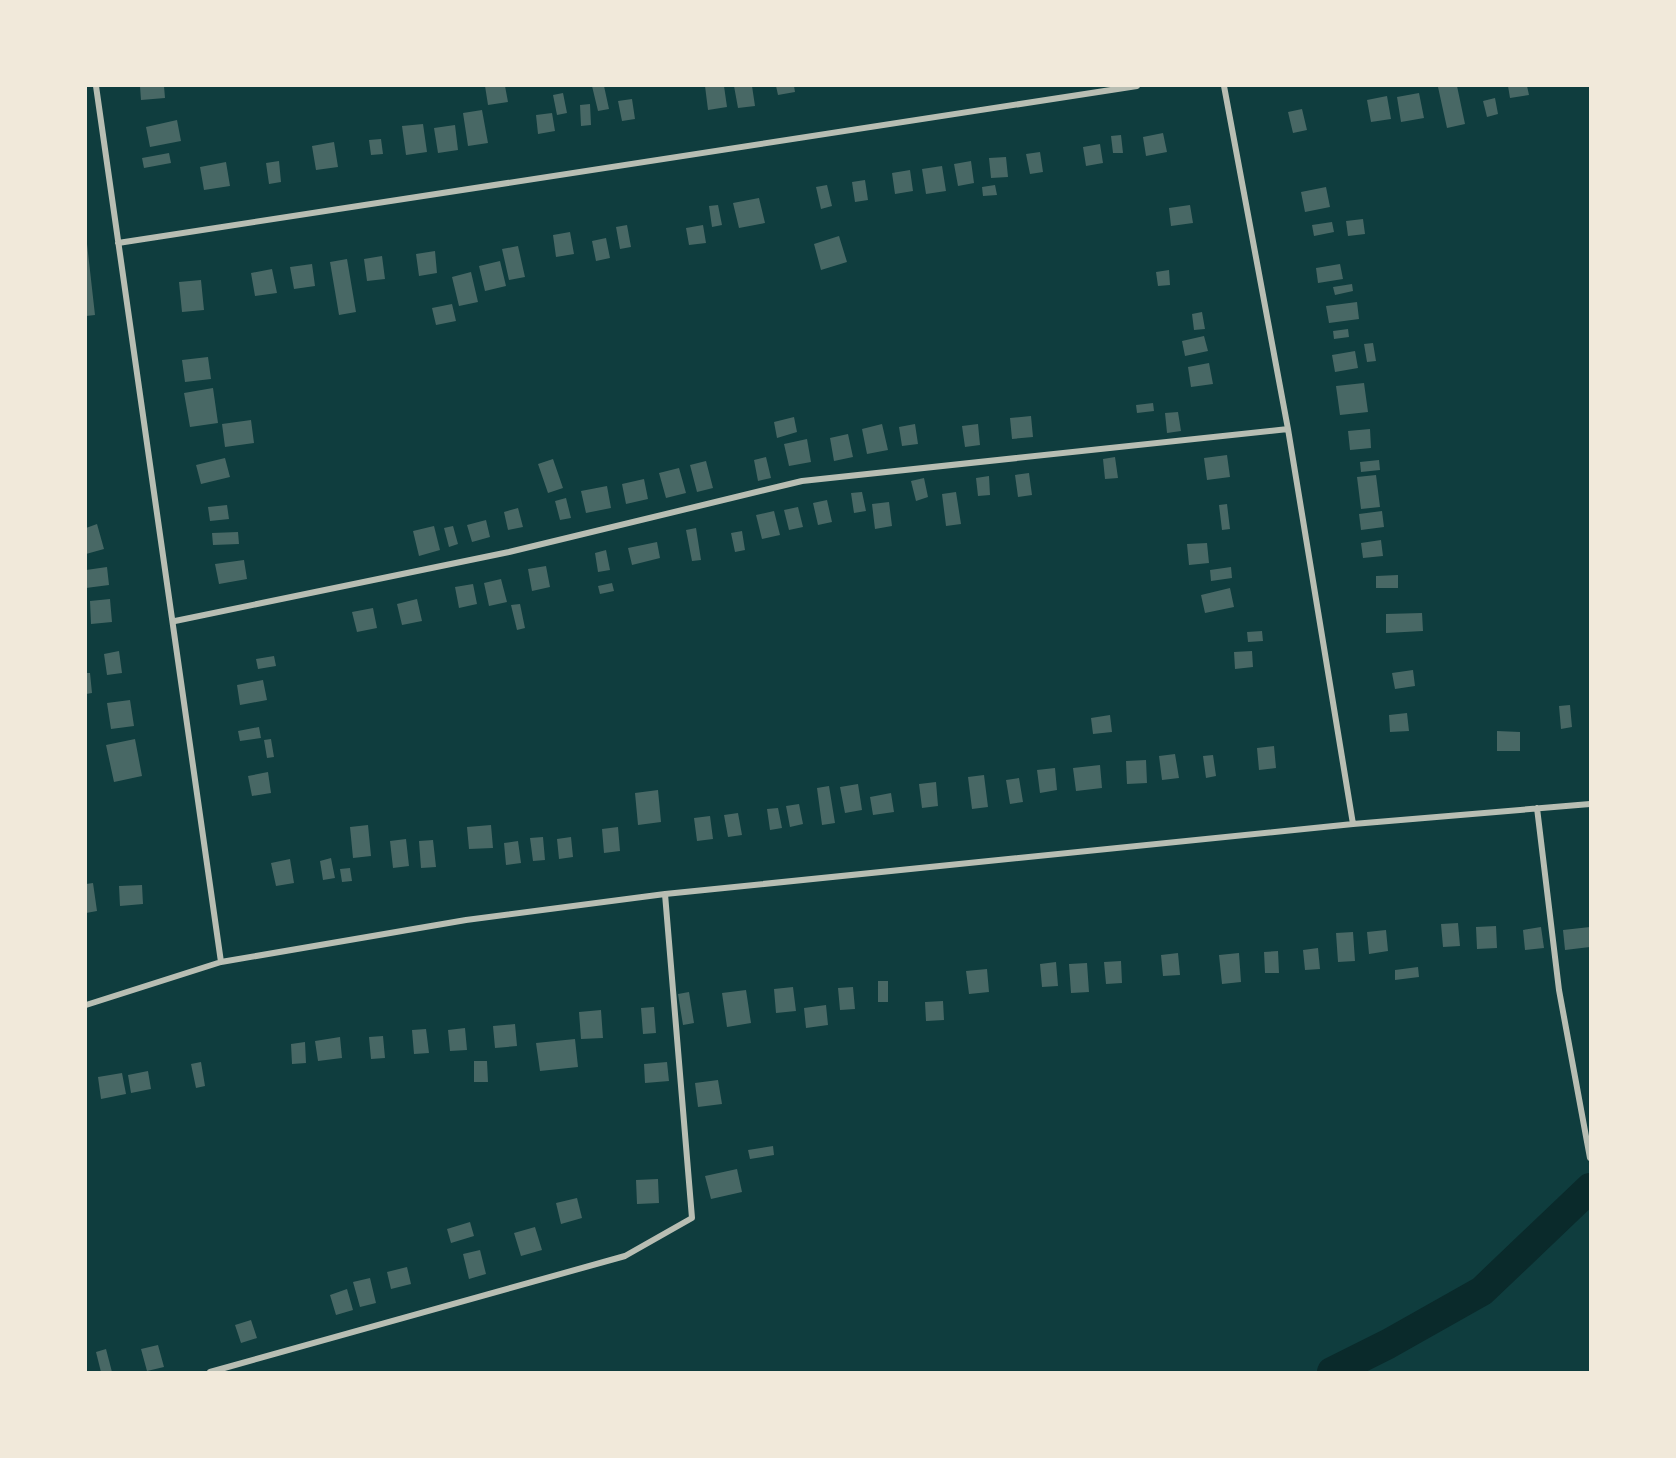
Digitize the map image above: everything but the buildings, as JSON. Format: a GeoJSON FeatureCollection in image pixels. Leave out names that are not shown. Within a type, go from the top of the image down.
{"type":"FeatureCollection","features":[{"type":"Feature","properties":{"kind":"street"},"geometry":{"type":"LineString","coordinates":[[96,86],[221,962]]}},
{"type":"Feature","properties":{"kind":"street"},"geometry":{"type":"LineString","coordinates":[[118,243],[1137,86]]}},
{"type":"Feature","properties":{"kind":"street"},"geometry":{"type":"LineString","coordinates":[[1224,86],[1288,429],[1353,824]]}},
{"type":"Feature","properties":{"kind":"street"},"geometry":{"type":"LineString","coordinates":[[174,621],[509,552],[802,482],[1288,429]]}},
{"type":"Feature","properties":{"kind":"street"},"geometry":{"type":"LineString","coordinates":[[86,1005],[221,962],[466,921],[665,894],[1353,824],[1590,804]]}},
{"type":"Feature","properties":{"kind":"street"},"geometry":{"type":"LineString","coordinates":[[1537,808],[1559,990],[1590,1158]]}},
{"type":"Feature","properties":{"kind":"street"},"geometry":{"type":"LineString","coordinates":[[210,1372],[625,1256],[692,1218],[665,894]]}},
{"type":"Feature","properties":{"kind":"waterway"},"geometry":{"type":"LineString","coordinates":[[1332,1372],[1388,1344],[1482,1291],[1590,1188]]}}]}
